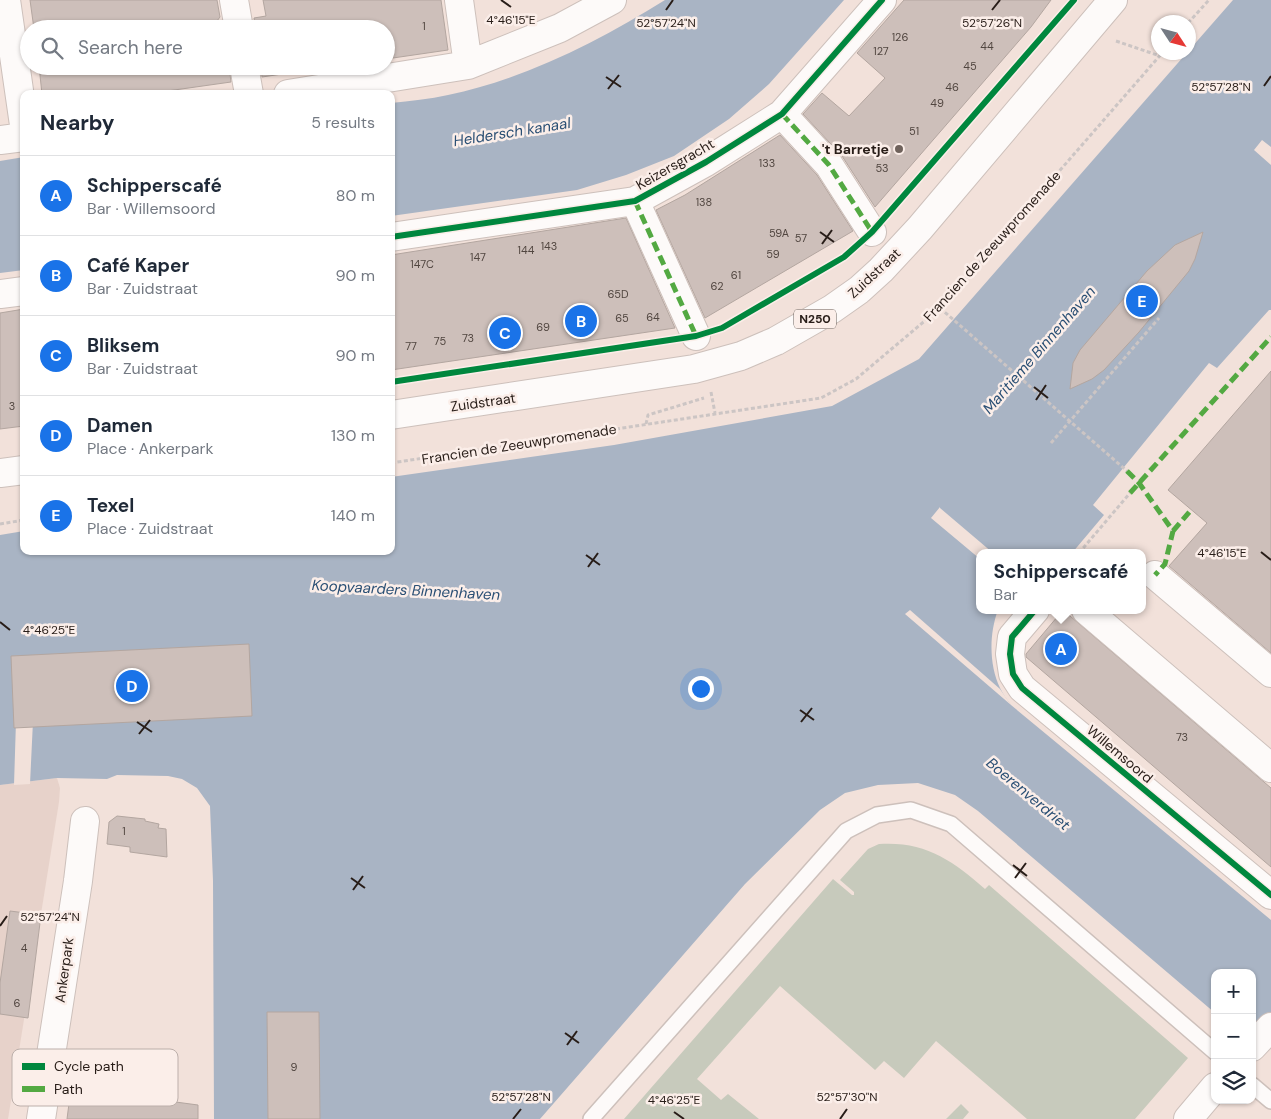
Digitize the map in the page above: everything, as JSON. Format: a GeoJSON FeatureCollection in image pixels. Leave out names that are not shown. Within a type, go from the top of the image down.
{"type":"FeatureCollection","features":[{"type":"Feature","properties":{"kind":"street"},"geometry":{"type":"LineString","coordinates":[[6,0],[20,97]]}},
{"type":"Feature","properties":{"kind":"street"},"geometry":{"type":"LineString","coordinates":[[234,0],[237,20]]}},
{"type":"Feature","properties":{"kind":"street"},"geometry":{"type":"LineString","coordinates":[[459,0],[468,65]]}},
{"type":"Feature","properties":{"kind":"street"},"geometry":{"type":"LineString","coordinates":[[313,90],[468,65],[560,28],[612,0]]}},
{"type":"Feature","properties":{"kind":"street","name":"Keizersgracht"},"geometry":{"type":"LineString","coordinates":[[395,236],[635,201],[706,162],[782,114],[882,0]]}},
{"type":"Feature","properties":{"kind":"street","name":"Zuidstraat"},"geometry":{"type":"LineString","coordinates":[[395,414],[694,369],[741,356],[776,341],[805,325],[859,290],[888,263],[920,228],[1113,0]]}},
{"type":"Feature","properties":{"kind":"street"},"geometry":{"type":"LineString","coordinates":[[246,75],[248,90]]}},
{"type":"Feature","properties":{"kind":"street"},"geometry":{"type":"LineString","coordinates":[[782,114],[829,165],[872,232]]}},
{"type":"Feature","properties":{"kind":"street"},"geometry":{"type":"LineString","coordinates":[[0,140],[20,138]]}},
{"type":"Feature","properties":{"kind":"street"},"geometry":{"type":"LineString","coordinates":[[635,201],[696,336]]}},
{"type":"Feature","properties":{"kind":"street"},"geometry":{"type":"LineString","coordinates":[[0,294],[20,292]]}},
{"type":"Feature","properties":{"kind":"street"},"geometry":{"type":"LineString","coordinates":[[0,473],[20,470]]}},
{"type":"Feature","properties":{"kind":"street"},"geometry":{"type":"LineString","coordinates":[[1155,576],[1271,673]]}},
{"type":"Feature","properties":{"kind":"street","name":"Willemsoord"},"geometry":{"type":"LineString","coordinates":[[1032,614],[1012,637],[1010,654],[1013,674],[1022,688],[1271,895]]}},
{"type":"Feature","properties":{"kind":"street"},"geometry":{"type":"LineString","coordinates":[[1091,614],[1271,768]]}},
{"type":"Feature","properties":{"kind":"street","name":"Ankerpark"},"geometry":{"type":"LineString","coordinates":[[53,1049],[85,822]]}},
{"type":"Feature","properties":{"kind":"street"},"geometry":{"type":"LineString","coordinates":[[1188,1119],[1211,1092]]}},
{"type":"Feature","properties":{"kind":"street","name":"Ankerpark"},"geometry":{"type":"LineString","coordinates":[[42,1119],[44,1106]]}},
{"type":"Feature","properties":{"kind":"lane"},"geometry":{"type":"LineString","coordinates":[[591,1119],[846,831],[877,815],[912,810],[951,824],[1211,1049]]}},
{"type":"Feature","properties":{"kind":"lane"},"geometry":{"type":"LineString","coordinates":[[1256,1088],[1271,1101]]}},
{"type":"Feature","properties":{"kind":"path"},"geometry":{"type":"LineString","coordinates":[[1195,15],[1209,0]]}},
{"type":"Feature","properties":{"kind":"path"},"geometry":{"type":"LineString","coordinates":[[1087,30],[1151,50]]}},
{"type":"Feature","properties":{"kind":"path"},"geometry":{"type":"LineString","coordinates":[[940,308],[1127,471]]}},
{"type":"Feature","properties":{"kind":"path"},"geometry":{"type":"LineString","coordinates":[[1051,443],[1159,318]]}},
{"type":"Feature","properties":{"kind":"path"},"geometry":{"type":"LineString","coordinates":[[1082,549],[1130,493]]}},
{"type":"Feature","properties":{"kind":"path"},"geometry":{"type":"LineString","coordinates":[[0,524],[20,521]]}},
{"type":"Feature","properties":{"kind":"shaded area"},"geometry":{"type":"Polygon","coordinates":[[[57,778],[60,788],[19,1049],[12,1049],[12,1094],[8,1119],[0,1119],[0,785],[57,778]]]}},
{"type":"Feature","properties":{"kind":"shaded area"},"geometry":{"type":"Polygon","coordinates":[[[879,844],[895,844],[924,849],[949,861],[985,889],[989,885],[1188,1058],[1135,1119],[1027,1119],[936,1041],[904,1078],[884,1061],[875,1070],[780,986],[697,1079],[721,1100],[728,1094],[759,1119],[624,1119],[833,879],[854,895],[854,892],[840,880],[868,849],[879,844]]]}},
{"type":"Feature","properties":{"kind":"shaded area"},"geometry":{"type":"Polygon","coordinates":[[[961,1104],[969,1112],[963,1119],[946,1119],[961,1104]]]}},
{"type":"Feature","properties":{"kind":"water","name":"Heldersch kanaal"},"geometry":{"type":"Polygon","coordinates":[[[665,0],[844,0],[769,84],[729,119],[674,156],[626,175],[577,190],[395,215],[395,103],[427,99],[477,88],[533,69],[588,44],[665,0]]]}},
{"type":"Feature","properties":{"kind":"water"},"geometry":{"type":"Polygon","coordinates":[[[1233,0],[1271,0],[1271,310],[1217,368],[1209,363],[1093,505],[1104,515],[1075,549],[976,549],[976,614],[997,614],[993,629],[992,660],[996,679],[1011,705],[1271,920],[1271,1044],[1256,1031],[1256,969],[1211,969],[1211,1010],[978,811],[955,795],[918,783],[878,785],[845,793],[820,810],[745,884],[540,1119],[214,1119],[213,881],[210,806],[197,788],[182,779],[168,776],[117,775],[107,779],[57,778],[0,785],[0,535],[20,532],[20,555],[395,555],[395,476],[614,445],[832,406],[919,359],[1181,60],[1196,60],[1196,42],[1233,0]]]}},
{"type":"Feature","properties":{"kind":"water"},"geometry":{"type":"Polygon","coordinates":[[[20,158],[20,270],[0,273],[0,161],[20,158]]]}},
{"type":"Feature","properties":{"kind":"pier"},"geometry":{"type":"Polygon","coordinates":[[[1262,140],[1271,147],[1271,165],[1254,150],[1262,140]]]}},
{"type":"Feature","properties":{"kind":"pier"},"geometry":{"type":"Polygon","coordinates":[[[940,507],[988,549],[976,549],[976,556],[931,518],[940,507]]]}},
{"type":"Feature","properties":{"kind":"pier"},"geometry":{"type":"Polygon","coordinates":[[[910,610],[1000,689],[1011,705],[905,614],[910,610]]]}},
{"type":"Feature","properties":{"kind":"pier"},"geometry":{"type":"Polygon","coordinates":[[[16,721],[33,721],[30,784],[14,785],[16,721]]]}},
{"type":"Feature","properties":{"kind":"building"},"geometry":{"type":"Polygon","coordinates":[[[30,0],[217,0],[220,17],[218,20],[33,20],[30,0]]]}},
{"type":"Feature","properties":{"kind":"building"},"geometry":{"type":"Polygon","coordinates":[[[263,0],[441,0],[448,50],[395,58],[395,20],[254,20],[254,18],[266,16],[263,0]]]}},
{"type":"Feature","properties":{"kind":"building"},"geometry":{"type":"Polygon","coordinates":[[[904,0],[1051,0],[1031,27],[875,207],[842,156],[803,114],[822,93],[849,116],[885,78],[857,53],[904,0]]]}},
{"type":"Feature","properties":{"kind":"building"},"geometry":{"type":"Polygon","coordinates":[[[40,75],[230,75],[231,82],[174,90],[42,90],[40,75]]]}},
{"type":"Feature","properties":{"kind":"building"},"geometry":{"type":"Polygon","coordinates":[[[780,135],[817,175],[853,231],[705,318],[656,210],[685,195],[780,135]]]}},
{"type":"Feature","properties":{"kind":"building"},"geometry":{"type":"Polygon","coordinates":[[[626,218],[675,328],[395,369],[395,254],[626,218]]]}},
{"type":"Feature","properties":{"kind":"building"},"geometry":{"type":"Polygon","coordinates":[[[1203,232],[1195,259],[1189,271],[1139,332],[1104,370],[1092,379],[1070,389],[1073,363],[1080,350],[1147,271],[1175,245],[1203,232]]]}},
{"type":"Feature","properties":{"kind":"building"},"geometry":{"type":"Polygon","coordinates":[[[20,310],[20,426],[0,429],[0,313],[20,310]]]}},
{"type":"Feature","properties":{"kind":"building"},"geometry":{"type":"Polygon","coordinates":[[[1271,371],[1271,653],[1169,566],[1207,523],[1168,490],[1271,371]]]}},
{"type":"Feature","properties":{"kind":"building"},"geometry":{"type":"Polygon","coordinates":[[[1060,614],[1068,614],[1271,788],[1271,867],[1026,657],[1026,654],[1060,614]]]}},
{"type":"Feature","properties":{"kind":"building"},"geometry":{"type":"Polygon","coordinates":[[[249,644],[252,716],[14,728],[11,656],[249,644]]]}},
{"type":"Feature","properties":{"kind":"building"},"geometry":{"type":"Polygon","coordinates":[[[117,816],[145,819],[145,821],[159,824],[158,828],[166,829],[167,857],[130,852],[130,847],[107,844],[109,822],[117,816]]]}},
{"type":"Feature","properties":{"kind":"building"},"geometry":{"type":"Polygon","coordinates":[[[10,911],[41,915],[28,1018],[0,1014],[0,983],[10,911]]]}},
{"type":"Feature","properties":{"kind":"building"},"geometry":{"type":"Polygon","coordinates":[[[267,1012],[319,1012],[320,1119],[268,1119],[267,1012]]]}},
{"type":"Feature","properties":{"kind":"building"},"geometry":{"type":"Polygon","coordinates":[[[178,1102],[198,1105],[198,1119],[67,1119],[69,1106],[178,1106],[178,1102]]]}},
{"type":"Feature","properties":{"kind":"marked path"},"geometry":{"type":"LineString","coordinates":[[782,114],[829,165],[872,232]]}},
{"type":"Feature","properties":{"kind":"marked path"},"geometry":{"type":"LineString","coordinates":[[635,201],[696,336]]}},
{"type":"Feature","properties":{"kind":"marked path"},"geometry":{"type":"LineString","coordinates":[[1130,493],[1271,337]]}},
{"type":"Feature","properties":{"kind":"marked path"},"geometry":{"type":"LineString","coordinates":[[1127,471],[1139,483],[1173,531],[1165,564],[1155,575]]}},
{"type":"Feature","properties":{"kind":"marked path"},"geometry":{"type":"LineString","coordinates":[[1173,531],[1191,510]]}},
{"type":"Feature","properties":{"kind":"cycle path"},"geometry":{"type":"LineString","coordinates":[[395,236],[635,201],[706,162],[782,114],[882,0]]}},
{"type":"Feature","properties":{"kind":"cycle path"},"geometry":{"type":"LineString","coordinates":[[395,381],[696,336],[722,328],[844,257],[872,232],[1074,0]]}},
{"type":"Feature","properties":{"kind":"cycle path"},"geometry":{"type":"LineString","coordinates":[[1032,614],[1012,637],[1010,654],[1013,674],[1022,688],[1271,895]]}},
{"type":"Feature","properties":{"kind":"place","name":"'t Barretje"},"geometry":{"type":"Point","coordinates":[899,149]}},
{"type":"Feature","properties":{"kind":"place","name":"Texel"},"geometry":{"type":"Point","coordinates":[1142,301]}},
{"type":"Feature","properties":{"kind":"place","name":"Café Kaper"},"geometry":{"type":"Point","coordinates":[581,321]}},
{"type":"Feature","properties":{"kind":"place","name":"Bliksem"},"geometry":{"type":"Point","coordinates":[505,333]}},
{"type":"Feature","properties":{"kind":"place","name":"Schipperscafé"},"geometry":{"type":"Point","coordinates":[1061,649]}},
{"type":"Feature","properties":{"kind":"place","name":"Damen"},"geometry":{"type":"Point","coordinates":[132,686]}},
{"type":"Feature","properties":{"kind":"water label","name":"Maritieme Binnenhaven"},"geometry":{"type":"Point","coordinates":[1039,350]}},
{"type":"Feature","properties":{"kind":"water label","name":"Koopvaarders Binnenhaven"},"geometry":{"type":"Point","coordinates":[406,590]}},
{"type":"Feature","properties":{"kind":"water label","name":"Boerenverdriet"},"geometry":{"type":"Point","coordinates":[1028,794]}}]}
